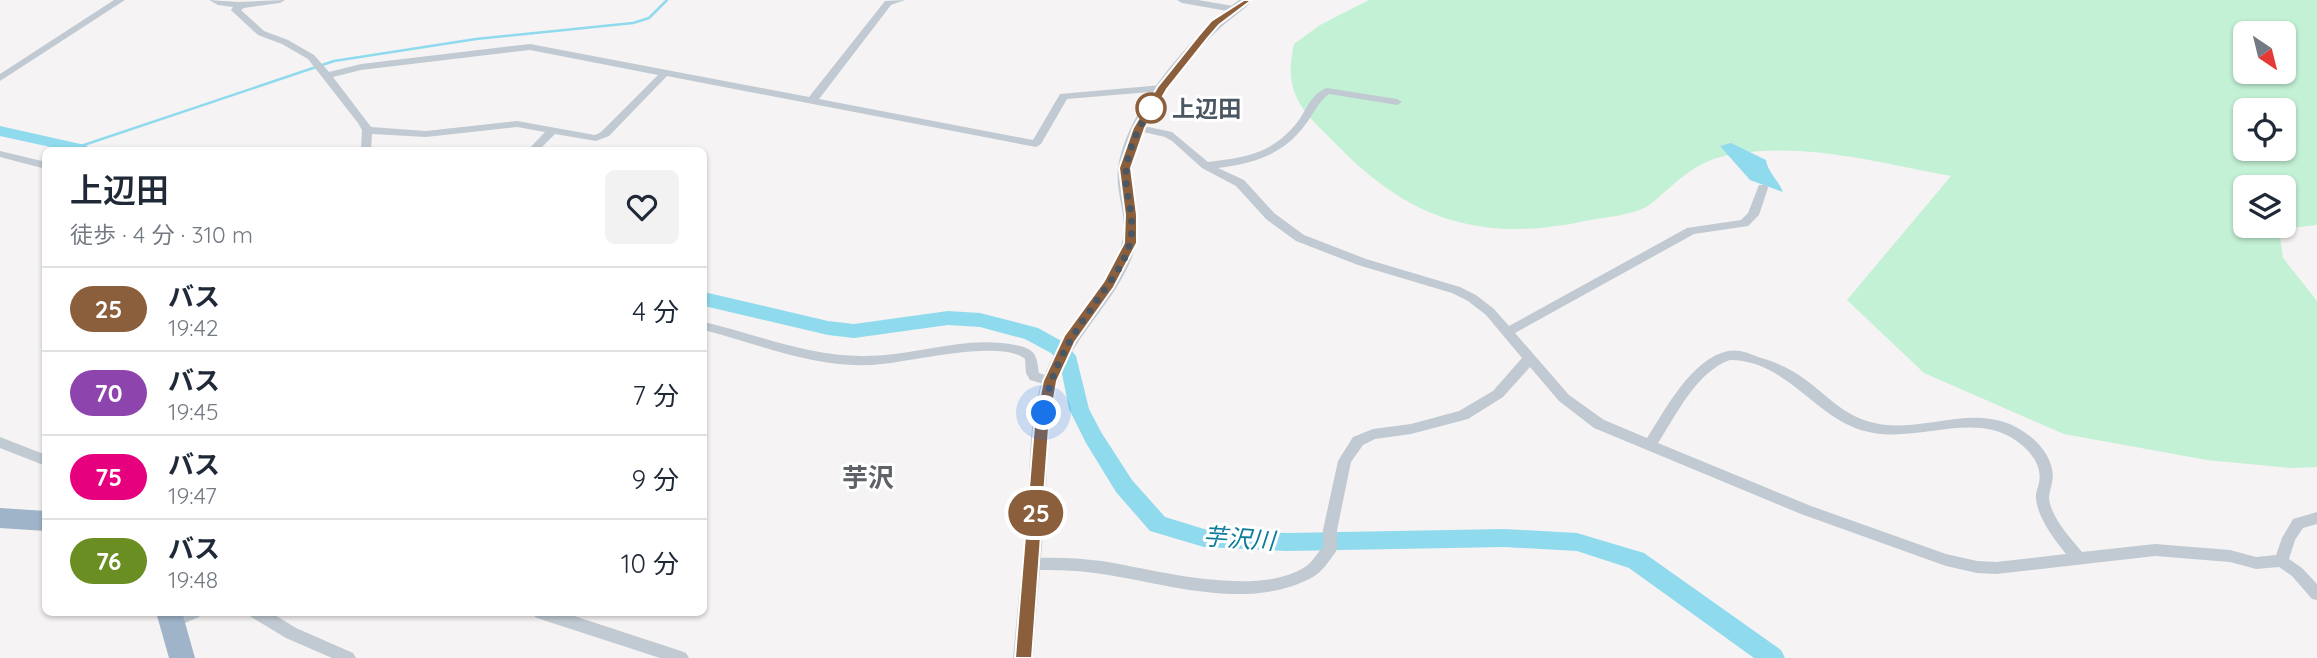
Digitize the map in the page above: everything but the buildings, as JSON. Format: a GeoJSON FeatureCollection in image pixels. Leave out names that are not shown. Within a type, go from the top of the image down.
{"type":"FeatureCollection","features":[{"type":"Feature","properties":{"kind":"highway"},"geometry":{"type":"LineString","coordinates":[[0,518],[42,521]]}},
{"type":"Feature","properties":{"kind":"highway"},"geometry":{"type":"LineString","coordinates":[[179,616],[182,658]]}},
{"type":"Feature","properties":{"kind":"street"},"geometry":{"type":"LineString","coordinates":[[0,78],[120,0]]}},
{"type":"Feature","properties":{"kind":"street"},"geometry":{"type":"LineString","coordinates":[[214,0],[224,4],[242,5],[280,0]]}},
{"type":"Feature","properties":{"kind":"street"},"geometry":{"type":"LineString","coordinates":[[812,101],[888,3],[900,0]]}},
{"type":"Feature","properties":{"kind":"street"},"geometry":{"type":"LineString","coordinates":[[1182,0],[1233,9]]}},
{"type":"Feature","properties":{"kind":"street"},"geometry":{"type":"LineString","coordinates":[[1023,658],[1042,427],[1050,381],[1068,343],[1109,284],[1130,243],[1131,215],[1125,168],[1139,128],[1162,88],[1209,30],[1247,0]]}},
{"type":"Feature","properties":{"kind":"street"},"geometry":{"type":"LineString","coordinates":[[242,5],[236,10],[253,27],[311,57],[319,65],[367,130],[366,147]]}},
{"type":"Feature","properties":{"kind":"street"},"geometry":{"type":"LineString","coordinates":[[327,76],[361,67],[530,47],[1035,144],[1064,96],[1162,88]]}},
{"type":"Feature","properties":{"kind":"street"},"geometry":{"type":"LineString","coordinates":[[367,130],[426,134],[517,124],[596,138],[665,73]]}},
{"type":"Feature","properties":{"kind":"street"},"geometry":{"type":"LineString","coordinates":[[1206,166],[1247,160],[1280,148],[1304,120],[1318,97],[1327,91],[1397,102]]}},
{"type":"Feature","properties":{"kind":"street"},"geometry":{"type":"LineString","coordinates":[[1139,128],[1168,134],[1206,166],[1240,183],[1270,216],[1300,238],[1362,262],[1465,294],[1480,303],[1550,385],[1580,412],[1599,424],[1806,510],[1962,564],[1996,568],[2155,550],[2230,556],[2256,563],[2281,561],[2317,594]]}},
{"type":"Feature","properties":{"kind":"street"},"geometry":{"type":"LineString","coordinates":[[536,147],[553,130]]}},
{"type":"Feature","properties":{"kind":"street"},"geometry":{"type":"LineString","coordinates":[[0,154],[42,165]]}},
{"type":"Feature","properties":{"kind":"street"},"geometry":{"type":"LineString","coordinates":[[1507,332],[1691,231],[1744,223],[1753,215],[1763,188]]}},
{"type":"Feature","properties":{"kind":"street"},"geometry":{"type":"LineString","coordinates":[[707,327],[855,361],[891,358],[955,346],[1006,348],[1026,353],[1030,357],[1032,376],[1050,381]]}},
{"type":"Feature","properties":{"kind":"street"},"geometry":{"type":"LineString","coordinates":[[1650,445],[1697,378],[1719,358],[1730,355],[1765,363],[1792,376],[1838,414],[1871,428],[1907,430],[1956,422],[1991,422],[2005,426],[2021,437],[2040,456],[2046,471],[2042,496],[2046,511],[2078,559]]}},
{"type":"Feature","properties":{"kind":"street"},"geometry":{"type":"LineString","coordinates":[[1032,564],[1075,564],[1225,588],[1292,581],[1316,565],[1330,549],[1330,530],[1345,461],[1358,441],[1373,434],[1411,429],[1463,415],[1498,394],[1529,359]]}},
{"type":"Feature","properties":{"kind":"street"},"geometry":{"type":"LineString","coordinates":[[0,442],[42,459]]}},
{"type":"Feature","properties":{"kind":"street"},"geometry":{"type":"LineString","coordinates":[[2281,561],[2288,538],[2298,523],[2317,517]]}},
{"type":"Feature","properties":{"kind":"street"},"geometry":{"type":"LineString","coordinates":[[263,616],[291,633],[348,658]]}},
{"type":"Feature","properties":{"kind":"street"},"geometry":{"type":"LineString","coordinates":[[553,616],[681,658]]}},
{"type":"Feature","properties":{"kind":"green space"},"geometry":{"type":"Polygon","coordinates":[[[1369,0],[2317,0],[2317,225],[2296,227],[2296,175],[2233,175],[2233,238],[2280,238],[2283,258],[2317,301],[2317,467],[2291,468],[2207,460],[2064,434],[1924,373],[1847,300],[1951,176],[1841,155],[1758,151],[1721,157],[1704,163],[1649,205],[1633,212],[1552,227],[1517,229],[1484,227],[1453,221],[1424,210],[1395,194],[1367,173],[1306,113],[1294,90],[1291,77],[1294,44],[1320,25],[1369,0]]]}},
{"type":"Feature","properties":{"kind":"water"},"geometry":{"type":"Polygon","coordinates":[[[1731,143],[1766,160],[1783,192],[1750,180],[1720,146],[1731,143]]]}},
{"type":"Feature","properties":{"kind":"waterway"},"geometry":{"type":"LineString","coordinates":[[78,147],[334,61],[476,39],[633,23],[649,18],[667,0]]}},
{"type":"Feature","properties":{"kind":"waterway","name":"芋沢川"},"geometry":{"type":"LineString","coordinates":[[0,131],[72,147]]}},
{"type":"Feature","properties":{"kind":"waterway","name":"芋沢川"},"geometry":{"type":"LineString","coordinates":[[707,300],[828,328],[854,331],[948,318],[980,320],[1031,333],[1058,348],[1069,361],[1079,409],[1093,437],[1124,486],[1158,524],[1204,538],[1287,542],[1504,538],[1577,542],[1636,560],[1773,658]]}},
{"type":"Feature","properties":{"kind":"bus line","name":"25"},"geometry":{"type":"LineString","coordinates":[[1023,658],[1042,427],[1050,381],[1069,340],[1109,284],[1130,243],[1132,230],[1125,168],[1139,128],[1162,88],[1203,37],[1215,23],[1247,0]]}},
{"type":"Feature","properties":{"kind":"place","name":"上辺田"},"geometry":{"type":"Point","coordinates":[1151,108]}},
{"type":"Feature","properties":{"kind":"district","name":"芋沢"},"geometry":{"type":"Point","coordinates":[868,477]}},
{"type":"Feature","properties":{"kind":"route"},"geometry":{"type":"LineString","coordinates":[[1044,413],[1057,362],[1069,340],[1109,284],[1130,243],[1132,230],[1125,168],[1139,128],[1151,108]]}}]}
